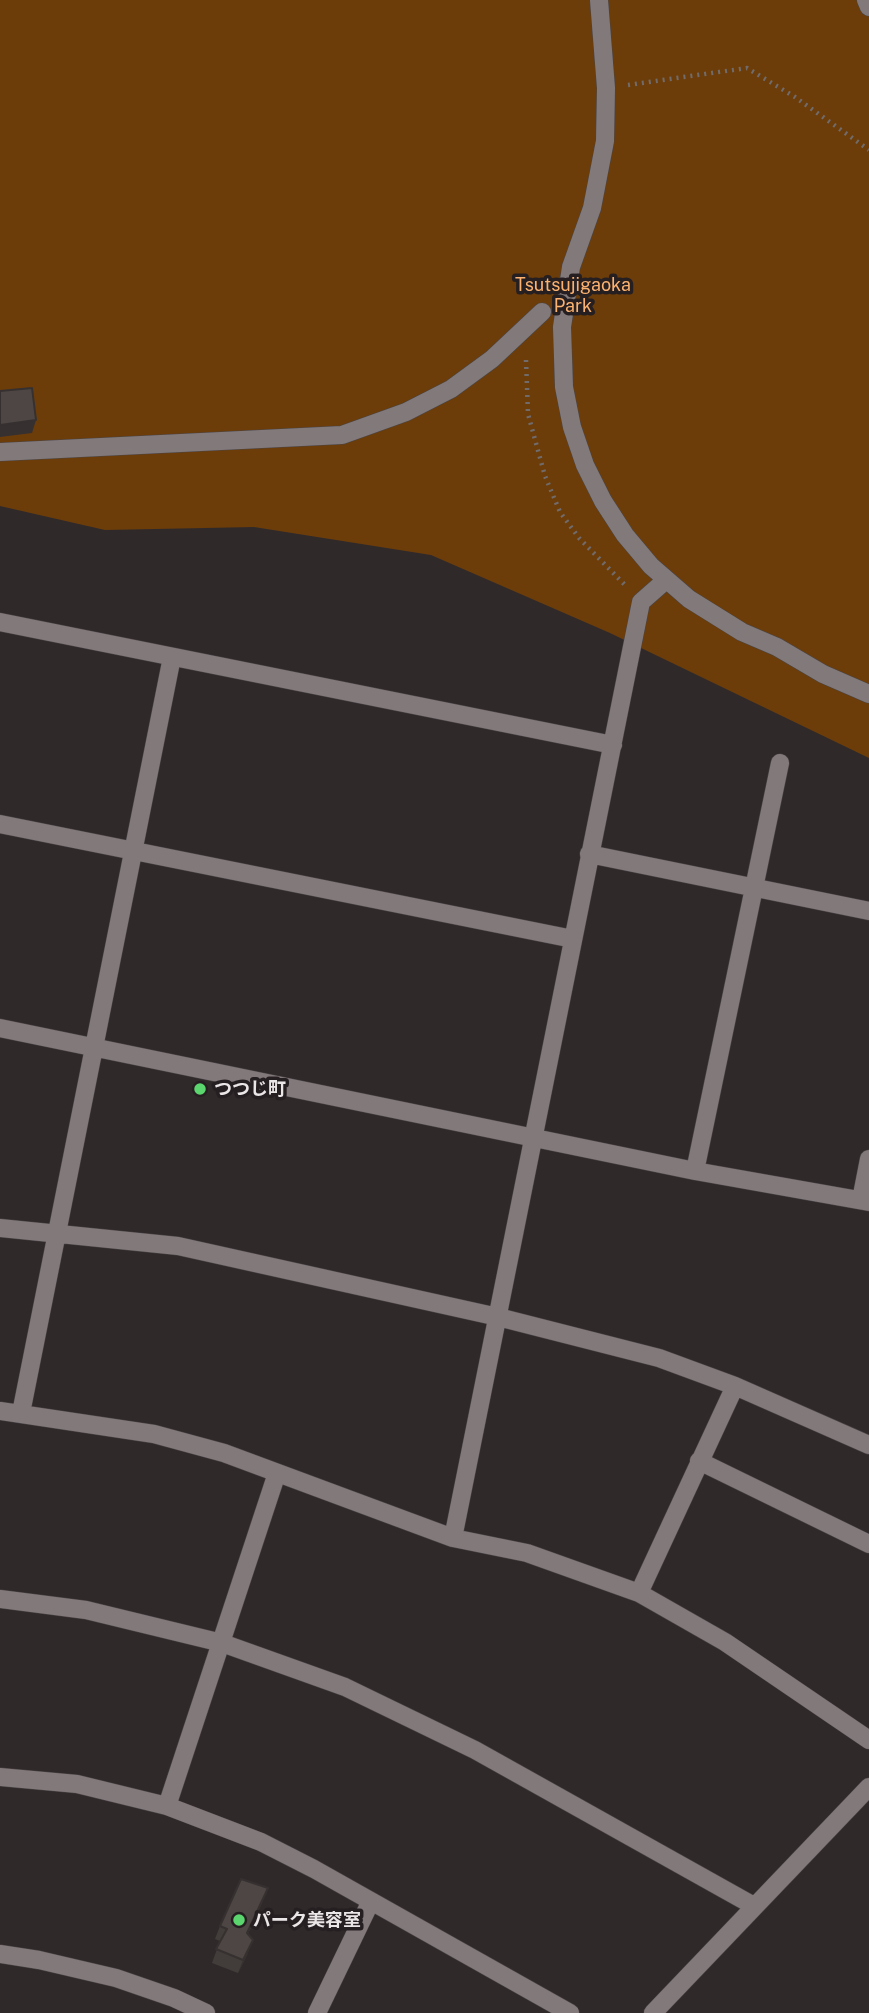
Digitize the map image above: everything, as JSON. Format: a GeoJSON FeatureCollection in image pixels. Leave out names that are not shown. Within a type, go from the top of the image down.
{"type":"FeatureCollection","features":[{"type":"Feature","properties":{"kind":"street"},"geometry":{"type":"LineString","coordinates":[[599,0],[606,88],[605,141],[592,208],[571,267],[561,347],[564,387],[578,446],[603,501],[637,551],[666,580],[715,617],[777,647],[823,674],[869,694]]}},
{"type":"Feature","properties":{"kind":"street"},"geometry":{"type":"LineString","coordinates":[[866,0],[869,7]]}},
{"type":"Feature","properties":{"kind":"street"},"geometry":{"type":"LineString","coordinates":[[0,452],[342,435],[406,412],[451,388],[499,354],[542,312]]}},
{"type":"Feature","properties":{"kind":"street"},"geometry":{"type":"LineString","coordinates":[[453,1538],[641,602],[666,580]]}},
{"type":"Feature","properties":{"kind":"street"},"geometry":{"type":"LineString","coordinates":[[0,622],[613,745]]}},
{"type":"Feature","properties":{"kind":"street"},"geometry":{"type":"LineString","coordinates":[[21,1413],[172,657]]}},
{"type":"Feature","properties":{"kind":"street"},"geometry":{"type":"LineString","coordinates":[[695,1171],[779,763]]}},
{"type":"Feature","properties":{"kind":"street"},"geometry":{"type":"LineString","coordinates":[[0,824],[573,939]]}},
{"type":"Feature","properties":{"kind":"street"},"geometry":{"type":"LineString","coordinates":[[589,854],[869,911]]}},
{"type":"Feature","properties":{"kind":"street"},"geometry":{"type":"LineString","coordinates":[[0,1028],[534,1139],[865,1201],[869,1158]]}},
{"type":"Feature","properties":{"kind":"street"},"geometry":{"type":"LineString","coordinates":[[0,1228],[178,1246],[498,1317],[659,1358],[734,1386],[869,1445]]}},
{"type":"Feature","properties":{"kind":"street"},"geometry":{"type":"LineString","coordinates":[[639,1593],[734,1386]]}},
{"type":"Feature","properties":{"kind":"street"},"geometry":{"type":"LineString","coordinates":[[0,1410],[154,1434],[223,1453],[453,1538],[527,1553],[639,1593],[725,1642],[869,1740]]}},
{"type":"Feature","properties":{"kind":"street"},"geometry":{"type":"LineString","coordinates":[[699,1461],[869,1544]]}},
{"type":"Feature","properties":{"kind":"street"},"geometry":{"type":"LineString","coordinates":[[167,1806],[277,1473]]}},
{"type":"Feature","properties":{"kind":"street"},"geometry":{"type":"LineString","coordinates":[[0,1599],[86,1610],[222,1643],[345,1687],[475,1750],[754,1906]]}},
{"type":"Feature","properties":{"kind":"street"},"geometry":{"type":"LineString","coordinates":[[0,1777],[77,1784],[167,1806],[261,1842],[570,2013]]}},
{"type":"Feature","properties":{"kind":"street"},"geometry":{"type":"LineString","coordinates":[[653,2013],[869,1787]]}},
{"type":"Feature","properties":{"kind":"street"},"geometry":{"type":"LineString","coordinates":[[317,2013],[370,1903]]}},
{"type":"Feature","properties":{"kind":"street"},"geometry":{"type":"LineString","coordinates":[[0,1954],[116,1978],[174,1998],[206,2013]]}},
{"type":"Feature","properties":{"kind":"path"},"geometry":{"type":"LineString","coordinates":[[606,88],[747,68],[795,97],[869,150]]}},
{"type":"Feature","properties":{"kind":"green space","name":"Tsutsujigaoka Park"},"geometry":{"type":"Polygon","coordinates":[[[0,0],[869,0],[869,758],[610,633],[431,555],[254,527],[105,530],[0,506],[0,0]]]}},
{"type":"Feature","properties":{"kind":"building"},"geometry":{"type":"Polygon","coordinates":[[[32,388],[36,420],[0,425],[0,391],[32,388]]]}},
{"type":"Feature","properties":{"kind":"building","name":"パーク美容室"},"geometry":{"type":"Polygon","coordinates":[[[241,1879],[268,1888],[247,1933],[253,1940],[243,1960],[216,1949],[227,1929],[220,1926],[241,1879]]]}},
{"type":"Feature","properties":{"kind":"place","name":"つつじ町"},"geometry":{"type":"Point","coordinates":[200,1089]}},
{"type":"Feature","properties":{"kind":"place","name":"パーク美容室"},"geometry":{"type":"Point","coordinates":[239,1920]}}]}
